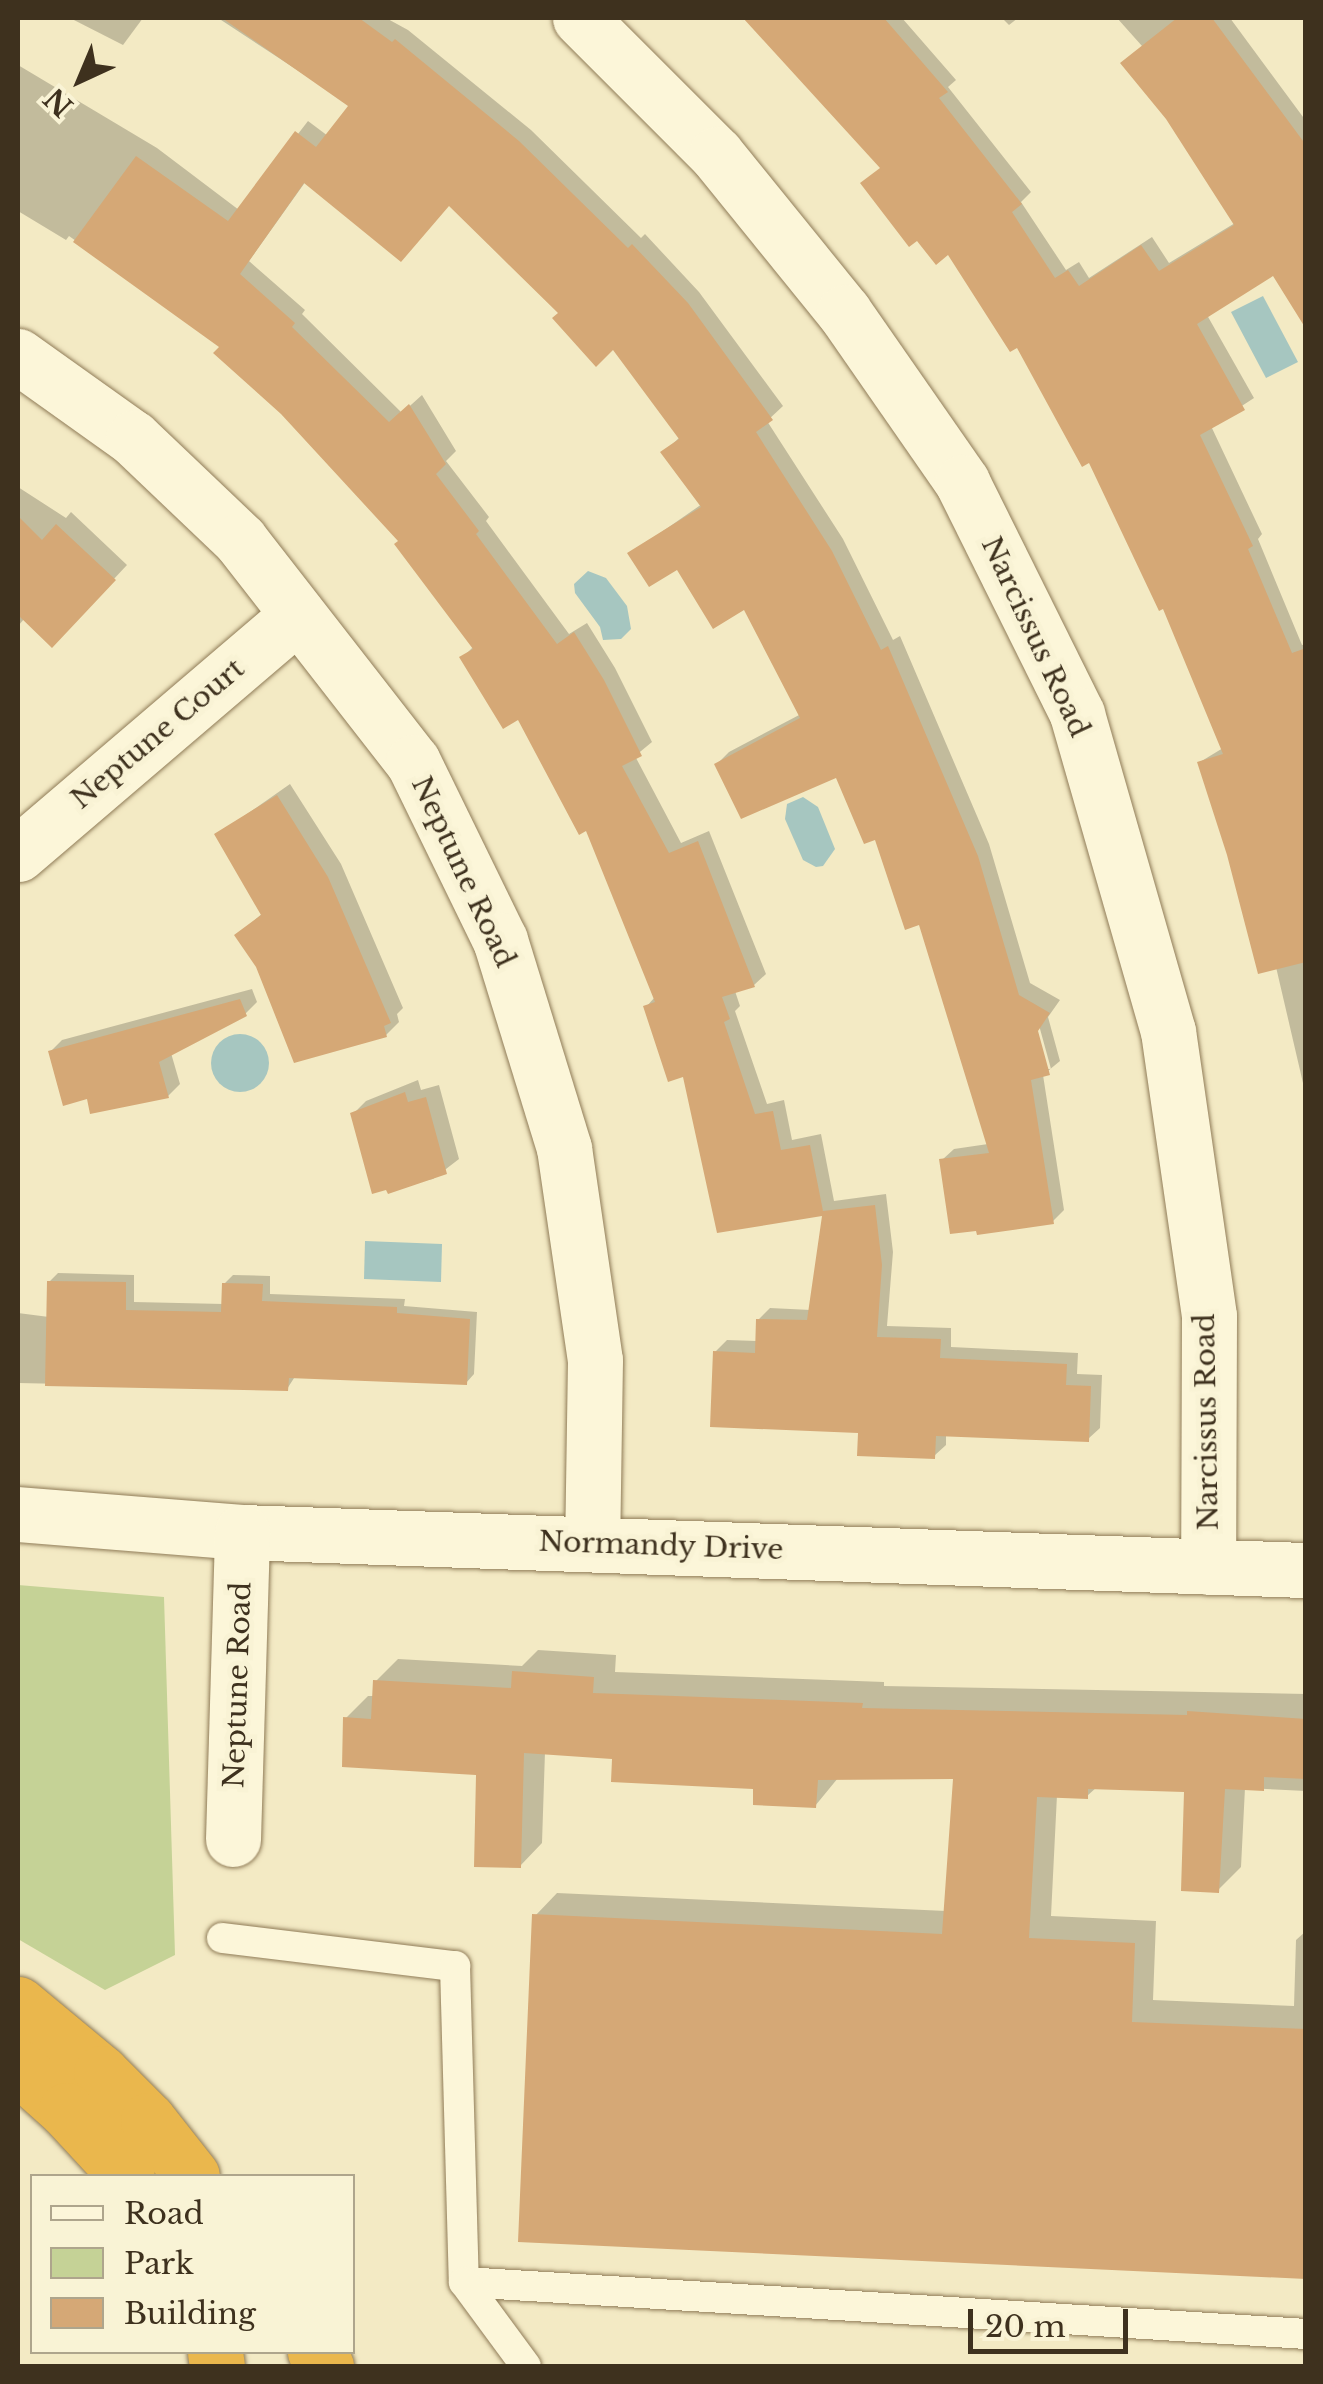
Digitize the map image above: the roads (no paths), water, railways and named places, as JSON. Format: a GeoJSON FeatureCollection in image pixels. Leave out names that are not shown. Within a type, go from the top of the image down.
{"type":"FeatureCollection","features":[{"type":"Feature","properties":{"kind":"highway"},"geometry":{"type":"LineString","coordinates":[[18,2004],[101,2072],[148,2120],[190,2174]]}},
{"type":"Feature","properties":{"kind":"highway"},"geometry":{"type":"LineString","coordinates":[[18,2067],[66,2110],[126,2174]]}},
{"type":"Feature","properties":{"kind":"street","name":"Narcissus Road"},"geometry":{"type":"LineString","coordinates":[[580,18],[716,154],[844,312],[962,482],[1077,714],[1168,1032],[1208,1316],[1208,1567]]}},
{"type":"Feature","properties":{"kind":"street","name":"Neptune Road"},"geometry":{"type":"LineString","coordinates":[[18,356],[133,438],[240,540],[412,762],[500,940],[564,1148],[595,1360],[592,1544]]}},
{"type":"Feature","properties":{"kind":"street","name":"Neptune Court"},"geometry":{"type":"LineString","coordinates":[[18,854],[298,615]]}},
{"type":"Feature","properties":{"kind":"street","name":"Normandy Drive"},"geometry":{"type":"LineString","coordinates":[[18,1514],[242,1532],[1306,1570]]}},
{"type":"Feature","properties":{"kind":"street","name":"Neptune Road"},"geometry":{"type":"LineString","coordinates":[[233,1840],[242,1532]]}},
{"type":"Feature","properties":{"kind":"lane"},"geometry":{"type":"LineString","coordinates":[[222,1938],[455,1966],[464,2282],[526,2366]]}},
{"type":"Feature","properties":{"kind":"lane"},"geometry":{"type":"LineString","coordinates":[[464,2282],[1306,2334]]}},
{"type":"Feature","properties":{"kind":"water"},"geometry":{"type":"Polygon","coordinates":[[[1263,296],[1298,362],[1266,378],[1231,312],[1263,296]]]}},
{"type":"Feature","properties":{"kind":"water"},"geometry":{"type":"Polygon","coordinates":[[[588,571],[606,578],[627,606],[631,629],[621,639],[603,640],[600,627],[575,593],[574,584],[588,571]]]}},
{"type":"Feature","properties":{"kind":"water"},"geometry":{"type":"Polygon","coordinates":[[[803,797],[818,807],[835,849],[823,866],[803,860],[785,819],[787,804],[803,797]]]}},
{"type":"Feature","properties":{"kind":"water"},"geometry":{"type":"Polygon","coordinates":[[[240,1034],[261,1042],[269,1063],[261,1084],[240,1092],[219,1084],[211,1063],[219,1042],[240,1034]]]}},
{"type":"Feature","properties":{"kind":"water"},"geometry":{"type":"Polygon","coordinates":[[[365,1241],[442,1244],[441,1282],[364,1279],[365,1241]]]}}]}
